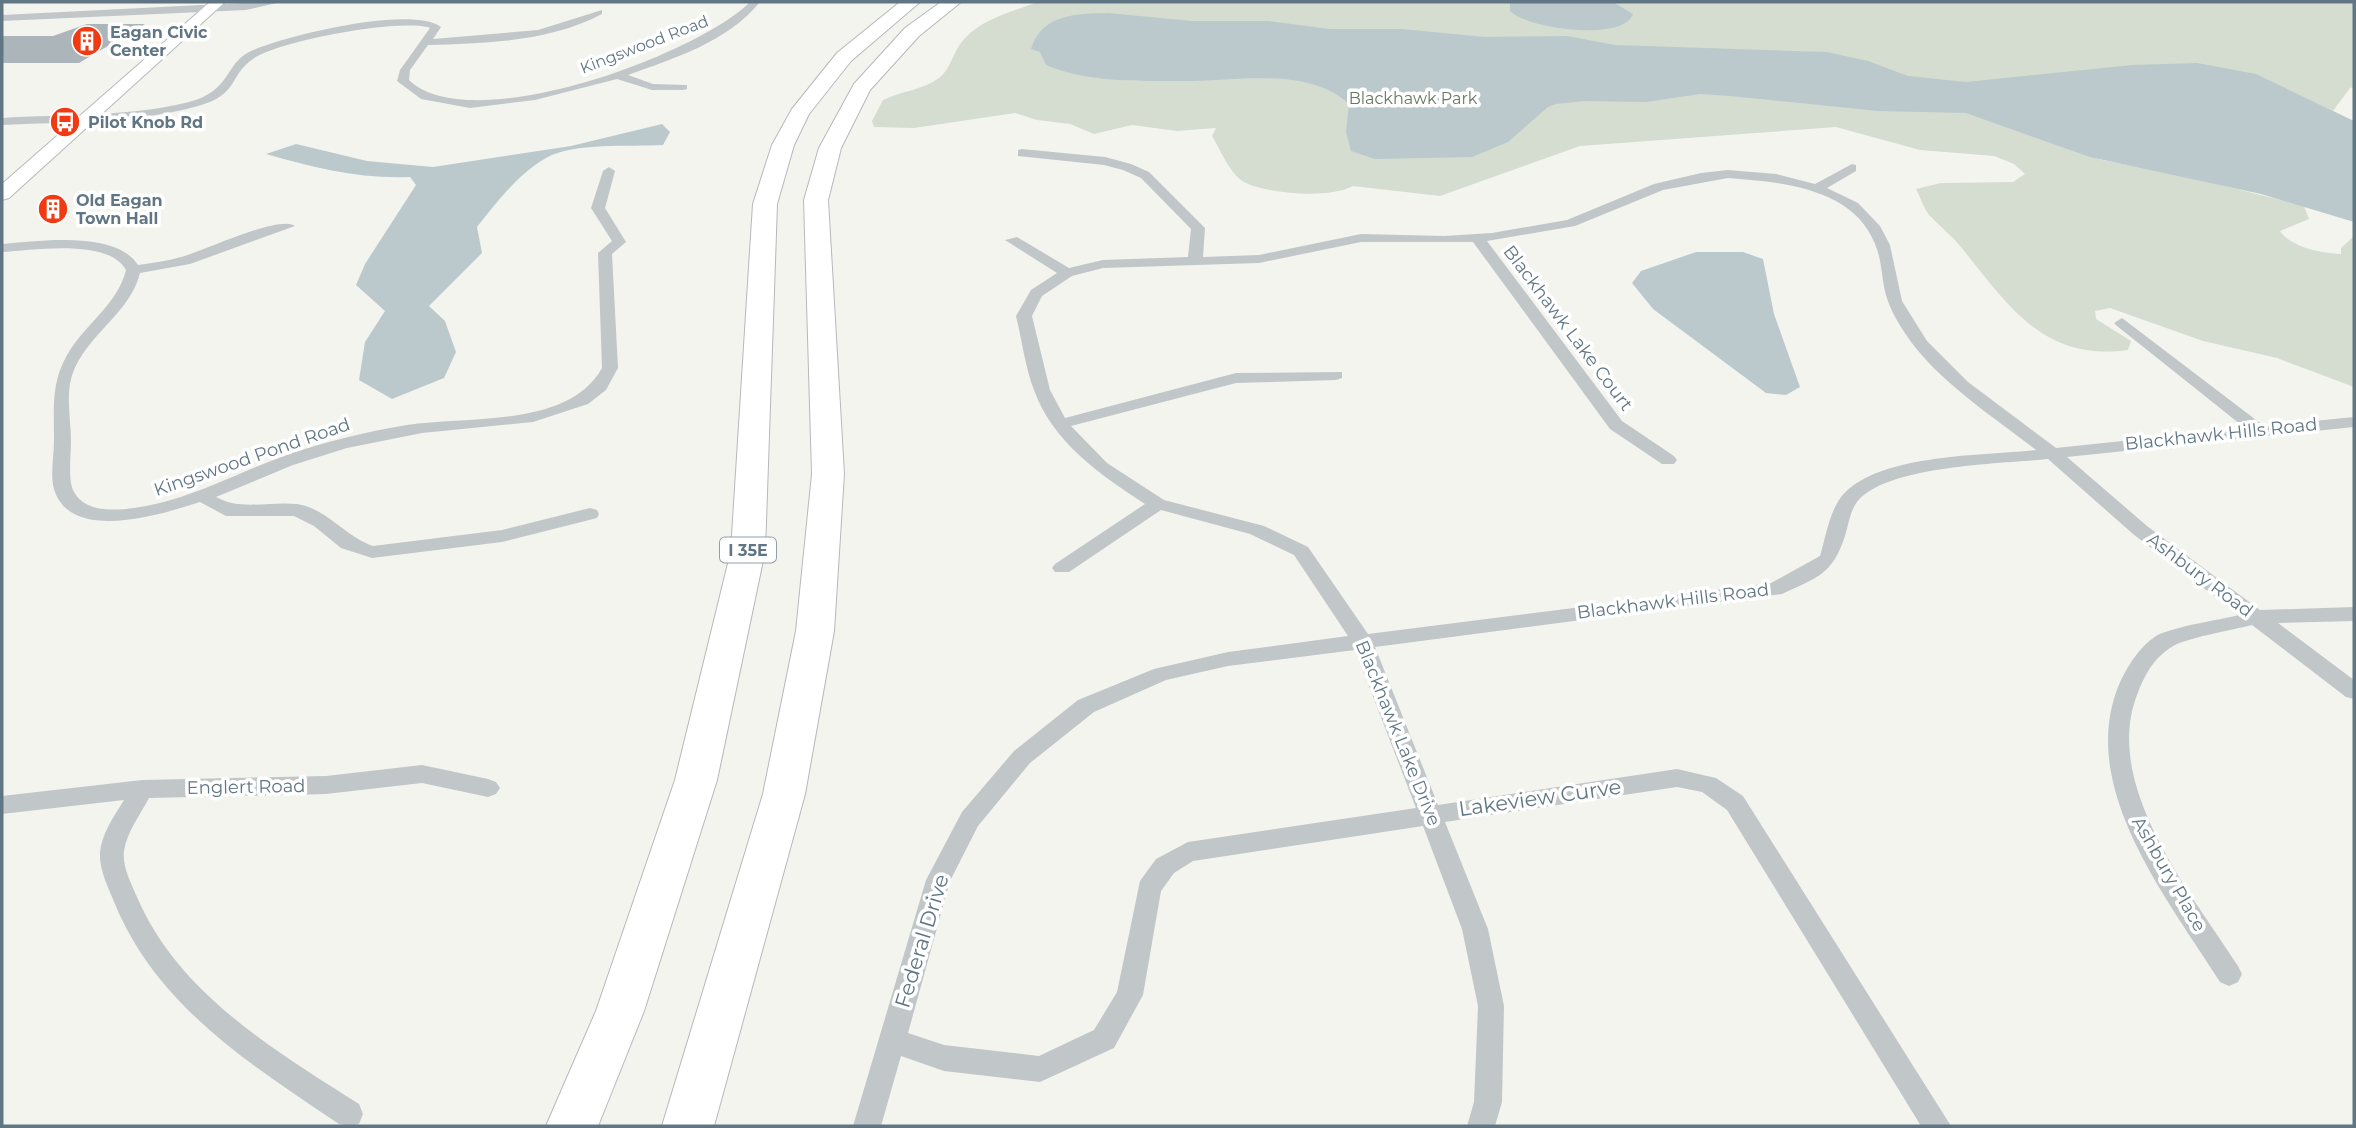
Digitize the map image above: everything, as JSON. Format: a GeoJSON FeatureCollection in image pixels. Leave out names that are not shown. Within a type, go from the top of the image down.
{"type":"FeatureCollection","features":[{"type":"Feature","properties":{"kind":"highway","name":"I 35E"},"geometry":{"type":"LineString","coordinates":[[572,1126],[620,1011],[696,780],[748,551],[765,204],[769,190],[783,145],[820,84],[844,57],[911,2]]}},
{"type":"Feature","properties":{"kind":"highway"},"geometry":{"type":"LineString","coordinates":[[688,1126],[784,794],[815,631],[828,474],[816,200],[830,148],[861,88],[912,32],[952,2]]}},
{"type":"Feature","properties":{"kind":"main road"},"geometry":{"type":"LineString","coordinates":[[2,194],[214,5]]}},
{"type":"Feature","properties":{"kind":"street"},"geometry":{"type":"LineString","coordinates":[[2,18],[276,2]]}},
{"type":"Feature","properties":{"kind":"street","name":"Kingswood Road"},"geometry":{"type":"LineString","coordinates":[[425,43],[405,71],[403,81],[413,93],[440,102],[472,105],[506,102],[617,75],[723,31],[750,11],[755,2]]}},
{"type":"Feature","properties":{"kind":"street"},"geometry":{"type":"LineString","coordinates":[[425,43],[531,33],[585,21],[598,12]]}},
{"type":"Feature","properties":{"kind":"street"},"geometry":{"type":"LineString","coordinates":[[2,115],[159,111],[202,101],[225,89],[242,61],[265,51],[360,26],[399,20],[429,22],[436,27],[425,43]]}},
{"type":"Feature","properties":{"kind":"street"},"geometry":{"type":"LineString","coordinates":[[617,75],[652,87],[683,87]]}},
{"type":"Feature","properties":{"kind":"street"},"geometry":{"type":"LineString","coordinates":[[2,122],[92,112]]}},
{"type":"Feature","properties":{"kind":"street"},"geometry":{"type":"LineString","coordinates":[[1022,153],[1105,161],[1145,175],[1198,228],[1195,262]]}},
{"type":"Feature","properties":{"kind":"street"},"geometry":{"type":"LineString","coordinates":[[1817,188],[1852,168]]}},
{"type":"Feature","properties":{"kind":"street"},"geometry":{"type":"LineString","coordinates":[[608,171],[598,208],[619,242]]}},
{"type":"Feature","properties":{"kind":"street","name":"Blackhawk Lake Drive"},"geometry":{"type":"LineString","coordinates":[[1481,1126],[1488,1102],[1491,1006],[1475,929],[1362,641],[1301,551],[1256,530],[1158,504],[1101,467],[1060,424],[1042,390],[1024,316],[1036,293],[1067,273],[1103,264],[1259,259],[1361,238],[1476,238],[1570,223],[1659,187],[1701,177],[1728,174],[1776,178],[1817,188],[1853,206],[1873,226],[1883,245],[1895,301],[1921,344],[1962,385],[2052,453]]}},
{"type":"Feature","properties":{"kind":"street"},"geometry":{"type":"LineString","coordinates":[[2,248],[70,244],[97,247],[124,256],[134,270],[185,261],[242,239],[288,226]]}},
{"type":"Feature","properties":{"kind":"street","name":"Blackhawk Lake Court"},"geometry":{"type":"LineString","coordinates":[[1476,238],[1616,425],[1668,460]]}},
{"type":"Feature","properties":{"kind":"street"},"geometry":{"type":"LineString","coordinates":[[1012,240],[1067,273]]}},
{"type":"Feature","properties":{"kind":"street","name":"Kingswood Pond Road"},"geometry":{"type":"LineString","coordinates":[[134,270],[129,289],[84,343],[67,370],[61,396],[63,489],[66,499],[75,506],[98,514],[153,511],[202,496],[290,460],[352,441],[423,428],[527,419],[553,412],[584,398],[601,386],[610,368],[605,253],[619,242]]}},
{"type":"Feature","properties":{"kind":"street"},"geometry":{"type":"LineString","coordinates":[[2122,323],[2258,430]]}},
{"type":"Feature","properties":{"kind":"street"},"geometry":{"type":"LineString","coordinates":[[1060,424],[1237,378],[1336,375]]}},
{"type":"Feature","properties":{"kind":"street","name":"Blackhawk Hills Road"},"geometry":{"type":"LineString","coordinates":[[1228,659],[1775,589],[1805,575],[1828,559],[1847,502],[1874,479],[1908,469],[2258,430],[2354,422]]}},
{"type":"Feature","properties":{"kind":"street","name":"Ashbury Road"},"geometry":{"type":"LineString","coordinates":[[2052,453],[2140,530],[2354,691]]}},
{"type":"Feature","properties":{"kind":"street"},"geometry":{"type":"LineString","coordinates":[[202,496],[226,510],[297,510],[321,522],[348,544],[372,552],[513,534],[590,514]]}},
{"type":"Feature","properties":{"kind":"street"},"geometry":{"type":"LineString","coordinates":[[1062,568],[1158,504]]}},
{"type":"Feature","properties":{"kind":"street","name":"Ashbury Place"},"geometry":{"type":"LineString","coordinates":[[2229,974],[2158,862],[2133,810],[2119,758],[2120,710],[2136,669],[2164,640],[2256,617],[2354,614]]}},
{"type":"Feature","properties":{"kind":"street","name":"Federal Drive"},"geometry":{"type":"LineString","coordinates":[[867,1126],[938,880],[970,818],[1022,757],[1086,706],[1161,674],[1228,659]]}},
{"type":"Feature","properties":{"kind":"street","name":"Englert Road"},"geometry":{"type":"LineString","coordinates":[[2,805],[142,789],[326,785],[422,774],[488,788]]}},
{"type":"Feature","properties":{"kind":"street","name":"Lakeview Curve"},"geometry":{"type":"LineString","coordinates":[[892,1040],[944,1058],[1040,1069],[1104,1039],[1130,996],[1149,888],[1165,866],[1188,852],[1431,813],[1677,778],[1707,785],[1735,803],[1937,1126]]}},
{"type":"Feature","properties":{"kind":"street"},"geometry":{"type":"LineString","coordinates":[[142,789],[122,826],[112,853],[127,907],[148,944],[182,987],[228,1028],[274,1064],[349,1114]]}},
{"type":"Feature","properties":{"kind":"green space","name":"Blackhawk Park"},"geometry":{"type":"Polygon","coordinates":[[[1038,2],[2354,2],[2354,87],[2350,88],[2333,111],[2292,92],[1980,117],[2102,160],[2182,175],[2304,206],[2309,219],[2280,231],[2292,242],[2308,248],[2341,254],[2341,248],[2354,236],[2354,387],[2277,358],[2203,341],[2110,308],[2095,311],[2096,319],[2131,341],[2128,350],[2098,351],[2073,347],[2050,338],[2030,325],[2012,308],[1958,243],[1929,214],[1916,189],[1941,183],[2013,182],[2025,174],[2014,164],[1994,156],[1920,150],[1836,127],[1580,146],[1440,196],[1353,186],[1330,193],[1314,194],[1268,190],[1254,186],[1244,182],[1230,167],[1212,136],[1216,128],[1177,131],[1132,125],[1094,134],[1070,124],[1037,120],[1015,113],[914,128],[874,127],[872,121],[883,100],[939,78],[947,70],[961,43],[973,31],[1000,16],[1038,2]]]}},
{"type":"Feature","properties":{"kind":"shaded area"},"geometry":{"type":"Polygon","coordinates":[[[1510,2],[1613,2],[1633,14],[1626,23],[1612,28],[1574,30],[1535,23],[1520,17],[1510,11],[1510,2]]]}},
{"type":"Feature","properties":{"kind":"shaded area"},"geometry":{"type":"Polygon","coordinates":[[[1108,13],[1192,21],[1269,21],[1330,29],[1402,29],[1485,37],[1567,36],[1615,45],[1827,52],[1868,61],[1908,76],[1966,82],[2132,65],[2197,63],[2256,74],[2354,121],[2354,222],[2261,194],[2090,157],[1966,113],[1878,111],[1700,94],[1646,102],[1584,101],[1556,104],[1548,107],[1508,142],[1472,157],[1375,159],[1351,151],[1346,132],[1349,104],[1332,92],[1312,84],[1267,78],[1162,81],[1094,78],[1046,65],[1040,52],[1031,49],[1043,28],[1052,22],[1073,15],[1108,13]]]}},
{"type":"Feature","properties":{"kind":"shaded area"},"geometry":{"type":"Polygon","coordinates":[[[662,124],[670,132],[663,145],[571,149],[546,158],[517,181],[477,227],[482,253],[429,306],[445,321],[456,352],[444,378],[392,399],[359,380],[365,342],[385,311],[356,285],[365,264],[416,185],[410,177],[337,172],[266,154],[296,144],[367,161],[433,167],[571,146],[662,124]]]}},
{"type":"Feature","properties":{"kind":"shaded area"},"geometry":{"type":"Polygon","coordinates":[[[1696,252],[1743,252],[1763,259],[1774,314],[1800,387],[1786,395],[1766,393],[1653,309],[1632,283],[1641,271],[1696,252]]]}},
{"type":"Feature","properties":{"kind":"building","name":"Eagan Civic Center"},"geometry":{"type":"Polygon","coordinates":[[[87,24],[145,24],[79,63],[2,63],[2,36],[53,36],[87,24]]]}},
{"type":"Feature","properties":{"kind":"place","name":"Eagan Civic Center"},"geometry":{"type":"Point","coordinates":[87,41]}},
{"type":"Feature","properties":{"kind":"place","name":"Pilot Knob Rd"},"geometry":{"type":"Point","coordinates":[65,122]}},
{"type":"Feature","properties":{"kind":"place","name":"Old Eagan Town Hall"},"geometry":{"type":"Point","coordinates":[53,209]}}]}
